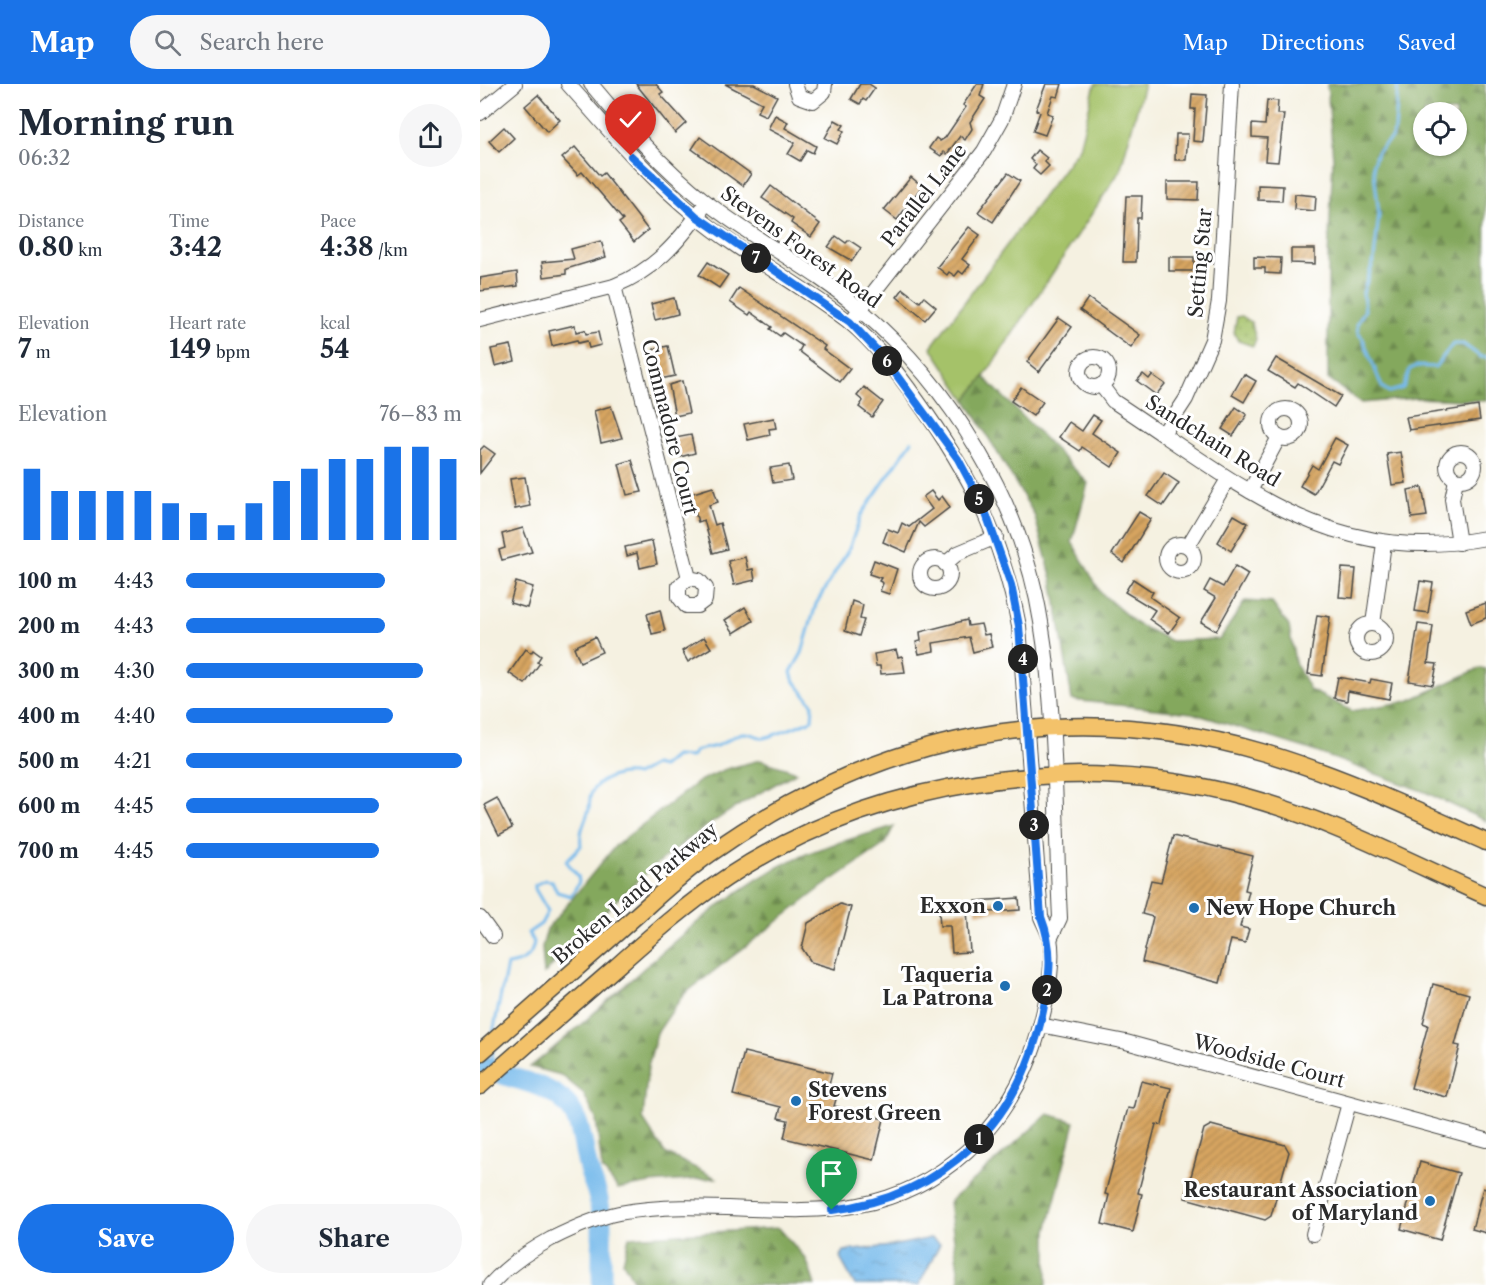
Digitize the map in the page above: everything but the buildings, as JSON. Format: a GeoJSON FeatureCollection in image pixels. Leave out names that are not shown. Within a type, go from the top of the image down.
{"type":"FeatureCollection","features":[{"type":"Feature","properties":{"kind":"main road","name":"Broken Land Parkway"},"geometry":{"type":"LineString","coordinates":[[480,1053],[709,854],[785,806],[853,771],[896,756],[978,735],[1051,727],[1151,731],[1192,736],[1262,752],[1356,784],[1486,842]]}},
{"type":"Feature","properties":{"kind":"main road"},"geometry":{"type":"LineString","coordinates":[[480,1086],[693,902],[725,879],[794,839],[831,823],[899,800],[938,791],[1053,775],[1144,778],[1246,797],[1336,828],[1486,896]]}},
{"type":"Feature","properties":{"kind":"street"},"geometry":{"type":"LineString","coordinates":[[480,113],[514,84]]}},
{"type":"Feature","properties":{"kind":"street","name":"Stevens Forest Road"},"geometry":{"type":"LineString","coordinates":[[568,84],[631,156],[696,216],[850,322],[903,381],[958,459],[996,537],[1011,585],[1019,626],[1041,917],[1050,939]]}},
{"type":"Feature","properties":{"kind":"street","name":"Stevens Forest Road"},"geometry":{"type":"LineString","coordinates":[[490,1285],[528,1252],[574,1227],[618,1213],[669,1208],[832,1210],[871,1203],[908,1190],[952,1164],[997,1119],[1025,1069],[1040,1025],[1048,980],[1050,939],[1060,918],[1051,727],[1041,623],[1027,561],[1004,500],[978,450],[954,413],[897,345],[860,309],[706,202],[644,145],[591,84]]}},
{"type":"Feature","properties":{"kind":"street"},"geometry":{"type":"LineString","coordinates":[[795,84],[799,96],[813,101],[824,92],[825,84]]}},
{"type":"Feature","properties":{"kind":"street","name":"Parallel Lane"},"geometry":{"type":"LineString","coordinates":[[850,322],[984,151],[1002,119],[1014,84]]}},
{"type":"Feature","properties":{"kind":"street","name":"Setting Star"},"geometry":{"type":"LineString","coordinates":[[1163,434],[1196,380],[1214,330],[1219,301],[1232,84]]}},
{"type":"Feature","properties":{"kind":"street"},"geometry":{"type":"LineString","coordinates":[[480,320],[614,286],[635,277],[663,257],[706,202]]}},
{"type":"Feature","properties":{"kind":"street","name":"Commadore Court"},"geometry":{"type":"LineString","coordinates":[[614,286],[689,578]]}},
{"type":"Feature","properties":{"kind":"street","name":"Sandchain Road"},"geometry":{"type":"LineString","coordinates":[[1101,386],[1113,401],[1228,479],[1320,525],[1384,543],[1435,546],[1486,538]]}},
{"type":"Feature","properties":{"kind":"street"},"geometry":{"type":"LineString","coordinates":[[1250,491],[1279,437]]}},
{"type":"Feature","properties":{"kind":"street"},"geometry":{"type":"LineString","coordinates":[[1188,546],[1228,479]]}},
{"type":"Feature","properties":{"kind":"street"},"geometry":{"type":"LineString","coordinates":[[1456,480],[1452,499],[1459,543]]}},
{"type":"Feature","properties":{"kind":"street"},"geometry":{"type":"LineString","coordinates":[[945,564],[958,553],[996,537]]}},
{"type":"Feature","properties":{"kind":"street"},"geometry":{"type":"LineString","coordinates":[[1373,624],[1384,543]]}},
{"type":"Feature","properties":{"kind":"street"},"geometry":{"type":"LineString","coordinates":[[480,918],[494,936]]}},
{"type":"Feature","properties":{"kind":"street","name":"Woodside Court"},"geometry":{"type":"LineString","coordinates":[[1040,1025],[1126,1042],[1486,1140]]}},
{"type":"Feature","properties":{"kind":"street"},"geometry":{"type":"LineString","coordinates":[[1313,1234],[1349,1102]]}},
{"type":"Feature","properties":{"kind":"green space"},"geometry":{"type":"Polygon","coordinates":[[[1095,84],[1144,84],[1120,171],[984,377],[966,400],[931,347],[1079,148],[1095,84]]]}},
{"type":"Feature","properties":{"kind":"green space"},"geometry":{"type":"Polygon","coordinates":[[[1327,84],[1485,84],[1486,401],[1416,398],[1361,403],[1328,379],[1328,257],[1333,159],[1327,84]]]}},
{"type":"Feature","properties":{"kind":"green space"},"geometry":{"type":"Polygon","coordinates":[[[1242,316],[1251,322],[1256,339],[1253,346],[1238,341],[1234,333],[1237,317],[1242,316]]]}},
{"type":"Feature","properties":{"kind":"green space"},"geometry":{"type":"Polygon","coordinates":[[[984,377],[1088,483],[1072,542],[1101,593],[1137,624],[1171,641],[1220,639],[1245,601],[1272,603],[1289,626],[1295,662],[1310,690],[1352,711],[1408,701],[1480,668],[1486,669],[1486,821],[1425,792],[1308,749],[1192,713],[1072,700],[1052,579],[1034,514],[966,400],[984,377]]]}},
{"type":"Feature","properties":{"kind":"green space"},"geometry":{"type":"Polygon","coordinates":[[[760,760],[797,772],[730,811],[672,852],[615,902],[544,974],[542,947],[547,929],[616,845],[699,781],[726,769],[760,760]]]}},
{"type":"Feature","properties":{"kind":"green space"},"geometry":{"type":"Polygon","coordinates":[[[894,826],[885,844],[822,887],[683,995],[657,1033],[648,1066],[643,1119],[665,1153],[716,1178],[650,1183],[618,1189],[602,1169],[596,1119],[583,1093],[561,1075],[530,1067],[681,936],[744,888],[778,867],[806,854],[894,826]]]}},
{"type":"Feature","properties":{"kind":"green space"},"geometry":{"type":"Polygon","coordinates":[[[1048,1114],[1075,1122],[1047,1231],[1047,1285],[960,1285],[949,1202],[1048,1114]]]}},
{"type":"Feature","properties":{"kind":"green space"},"geometry":{"type":"Polygon","coordinates":[[[779,1228],[806,1259],[815,1285],[636,1285],[623,1262],[629,1237],[779,1228]]]}},
{"type":"Feature","properties":{"kind":"water"},"geometry":{"type":"Polygon","coordinates":[[[931,1238],[940,1244],[919,1285],[855,1285],[840,1258],[844,1251],[892,1246],[931,1238]]]}},
{"type":"Feature","properties":{"kind":"waterway"},"geometry":{"type":"LineString","coordinates":[[1398,84],[1395,130],[1392,137],[1377,152],[1373,164],[1379,214],[1374,259],[1363,293],[1365,310],[1357,324],[1358,333],[1363,339],[1382,387],[1389,392],[1403,388],[1410,369],[1417,366],[1435,367],[1453,344],[1463,344],[1481,357],[1486,357]]}},
{"type":"Feature","properties":{"kind":"waterway"},"geometry":{"type":"LineString","coordinates":[[493,1033],[507,965],[517,963],[528,956],[534,942],[528,933],[541,924],[548,911],[535,885],[545,880],[552,881],[557,892],[571,896],[579,882],[578,876],[566,861],[581,846],[590,796],[598,784],[617,775],[636,775],[654,765],[662,767],[675,756],[691,757],[695,751],[719,745],[743,733],[763,738],[812,720],[813,705],[793,679],[791,672],[802,653],[816,604],[849,549],[861,515],[912,441]]}},
{"type":"Feature","properties":{"kind":"waterway"},"geometry":{"type":"LineString","coordinates":[[491,1066],[493,1049]]}},
{"type":"Feature","properties":{"kind":"waterway"},"geometry":{"type":"LineString","coordinates":[[480,1063],[498,1073],[547,1090],[564,1101],[571,1109],[579,1125],[599,1204],[602,1227],[602,1285]]}},
{"type":"Feature","properties":{"kind":"place","name":"Exxon"},"geometry":{"type":"Point","coordinates":[998,906]}},
{"type":"Feature","properties":{"kind":"place","name":"New Hope Church"},"geometry":{"type":"Point","coordinates":[1194,908]}},
{"type":"Feature","properties":{"kind":"place","name":"Taqueria La Patrona"},"geometry":{"type":"Point","coordinates":[1005,986]}},
{"type":"Feature","properties":{"kind":"place","name":"Stevens Forest Green"},"geometry":{"type":"Point","coordinates":[796,1101]}},
{"type":"Feature","properties":{"kind":"place","name":"Restaurant Association of Maryland"},"geometry":{"type":"Point","coordinates":[1430,1201]}},
{"type":"Feature","properties":{"kind":"route"},"geometry":{"type":"LineString","coordinates":[[631,156],[657,183],[696,216],[850,322],[867,338],[903,381],[958,459],[984,508],[1011,585],[1019,626],[1024,666],[1041,917],[1050,939],[1046,1000],[1033,1048],[1016,1089],[997,1119],[974,1145],[945,1170],[889,1198],[832,1210]]}}]}
